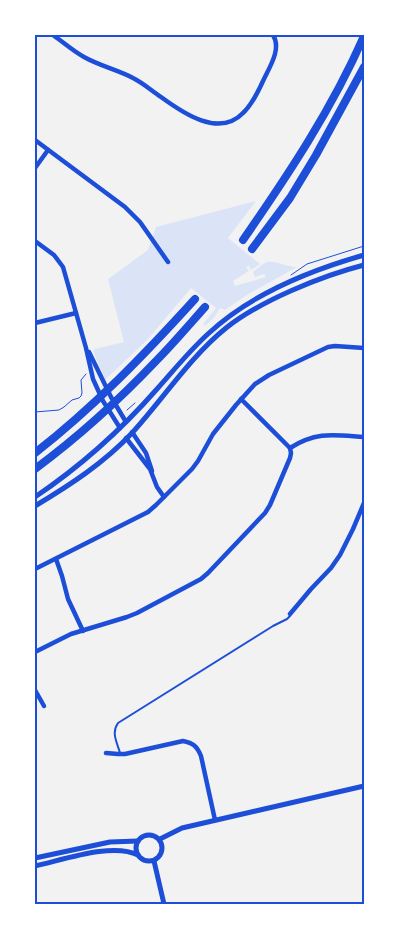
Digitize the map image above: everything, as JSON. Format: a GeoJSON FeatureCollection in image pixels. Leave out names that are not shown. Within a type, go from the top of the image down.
{"type":"FeatureCollection","features":[{"type":"Feature","properties":{"kind":"highway"},"geometry":{"type":"LineString","coordinates":[[243,240],[282,184],[313,134],[330,105],[364,36]]}},
{"type":"Feature","properties":{"kind":"highway"},"geometry":{"type":"LineString","coordinates":[[252,249],[290,198],[316,156],[364,67]]}},
{"type":"Feature","properties":{"kind":"highway"},"geometry":{"type":"LineString","coordinates":[[35,453],[111,388],[195,299]]}},
{"type":"Feature","properties":{"kind":"highway"},"geometry":{"type":"LineString","coordinates":[[35,469],[118,399],[206,308]]}},
{"type":"Feature","properties":{"kind":"street"},"geometry":{"type":"LineString","coordinates":[[53,35],[84,57],[135,78],[170,104],[189,115],[207,122],[221,124],[238,118],[248,108],[274,57],[277,47],[274,36]]}},
{"type":"Feature","properties":{"kind":"street"},"geometry":{"type":"LineString","coordinates":[[35,140],[125,207],[140,222],[168,262]]}},
{"type":"Feature","properties":{"kind":"street"},"geometry":{"type":"LineString","coordinates":[[35,168],[48,150]]}},
{"type":"Feature","properties":{"kind":"street"},"geometry":{"type":"LineString","coordinates":[[35,241],[54,255],[60,263],[65,274],[84,342],[90,372],[96,386],[126,438],[145,462],[153,476]]}},
{"type":"Feature","properties":{"kind":"street"},"geometry":{"type":"LineString","coordinates":[[35,497],[88,458],[126,422],[208,333],[238,310],[300,278],[339,262],[364,255]]}},
{"type":"Feature","properties":{"kind":"street"},"geometry":{"type":"LineString","coordinates":[[35,506],[92,469],[126,438],[203,349],[222,331],[256,308],[296,290],[364,265]]}},
{"type":"Feature","properties":{"kind":"street"},"geometry":{"type":"LineString","coordinates":[[35,323],[76,313]]}},
{"type":"Feature","properties":{"kind":"street"},"geometry":{"type":"LineString","coordinates":[[84,342],[119,412],[147,455],[157,487],[164,497]]}},
{"type":"Feature","properties":{"kind":"street"},"geometry":{"type":"LineString","coordinates":[[35,569],[148,512],[192,469],[213,434],[255,384],[328,347],[364,348]]}},
{"type":"Feature","properties":{"kind":"street"},"geometry":{"type":"LineString","coordinates":[[35,652],[63,638],[137,613],[194,583],[208,573],[265,513],[290,458],[290,448],[241,399]]}},
{"type":"Feature","properties":{"kind":"street"},"geometry":{"type":"LineString","coordinates":[[290,448],[308,438],[323,435],[364,437]]}},
{"type":"Feature","properties":{"kind":"street"},"geometry":{"type":"LineString","coordinates":[[290,614],[331,568],[340,555],[364,503]]}},
{"type":"Feature","properties":{"kind":"street"},"geometry":{"type":"LineString","coordinates":[[56,559],[68,599],[83,631]]}},
{"type":"Feature","properties":{"kind":"street"},"geometry":{"type":"LineString","coordinates":[[35,690],[44,706]]}},
{"type":"Feature","properties":{"kind":"street"},"geometry":{"type":"LineString","coordinates":[[106,753],[121,754],[183,741],[191,742],[198,748],[201,756],[215,820]]}},
{"type":"Feature","properties":{"kind":"street"},"geometry":{"type":"LineString","coordinates":[[160,839],[182,828],[364,786]]}},
{"type":"Feature","properties":{"kind":"street"},"geometry":{"type":"LineString","coordinates":[[35,866],[111,850],[123,850],[138,855],[143,860],[154,861],[162,852],[160,839],[150,834],[143,836],[138,841],[136,848],[138,855]]}},
{"type":"Feature","properties":{"kind":"street"},"geometry":{"type":"LineString","coordinates":[[35,858],[110,842],[138,841]]}},
{"type":"Feature","properties":{"kind":"street"},"geometry":{"type":"LineString","coordinates":[[154,861],[164,904]]}},
{"type":"Feature","properties":{"kind":"lane"},"geometry":{"type":"LineString","coordinates":[[121,754],[114,734],[118,723],[287,619],[290,614]]}},
{"type":"Feature","properties":{"kind":"path"},"geometry":{"type":"LineString","coordinates":[[35,412],[56,411],[64,408],[72,400],[81,396],[81,380],[86,373],[88,380]]}},
{"type":"Feature","properties":{"kind":"shaded area"},"geometry":{"type":"Polygon","coordinates":[[[256,201],[228,238],[260,264],[251,270],[249,266],[246,267],[249,271],[233,281],[235,286],[266,277],[264,274],[255,277],[253,272],[267,262],[297,267],[247,295],[225,310],[220,308],[214,318],[205,326],[203,324],[216,308],[191,288],[148,339],[105,380],[93,351],[124,342],[108,279],[148,250],[156,227],[256,201]]]}}]}
